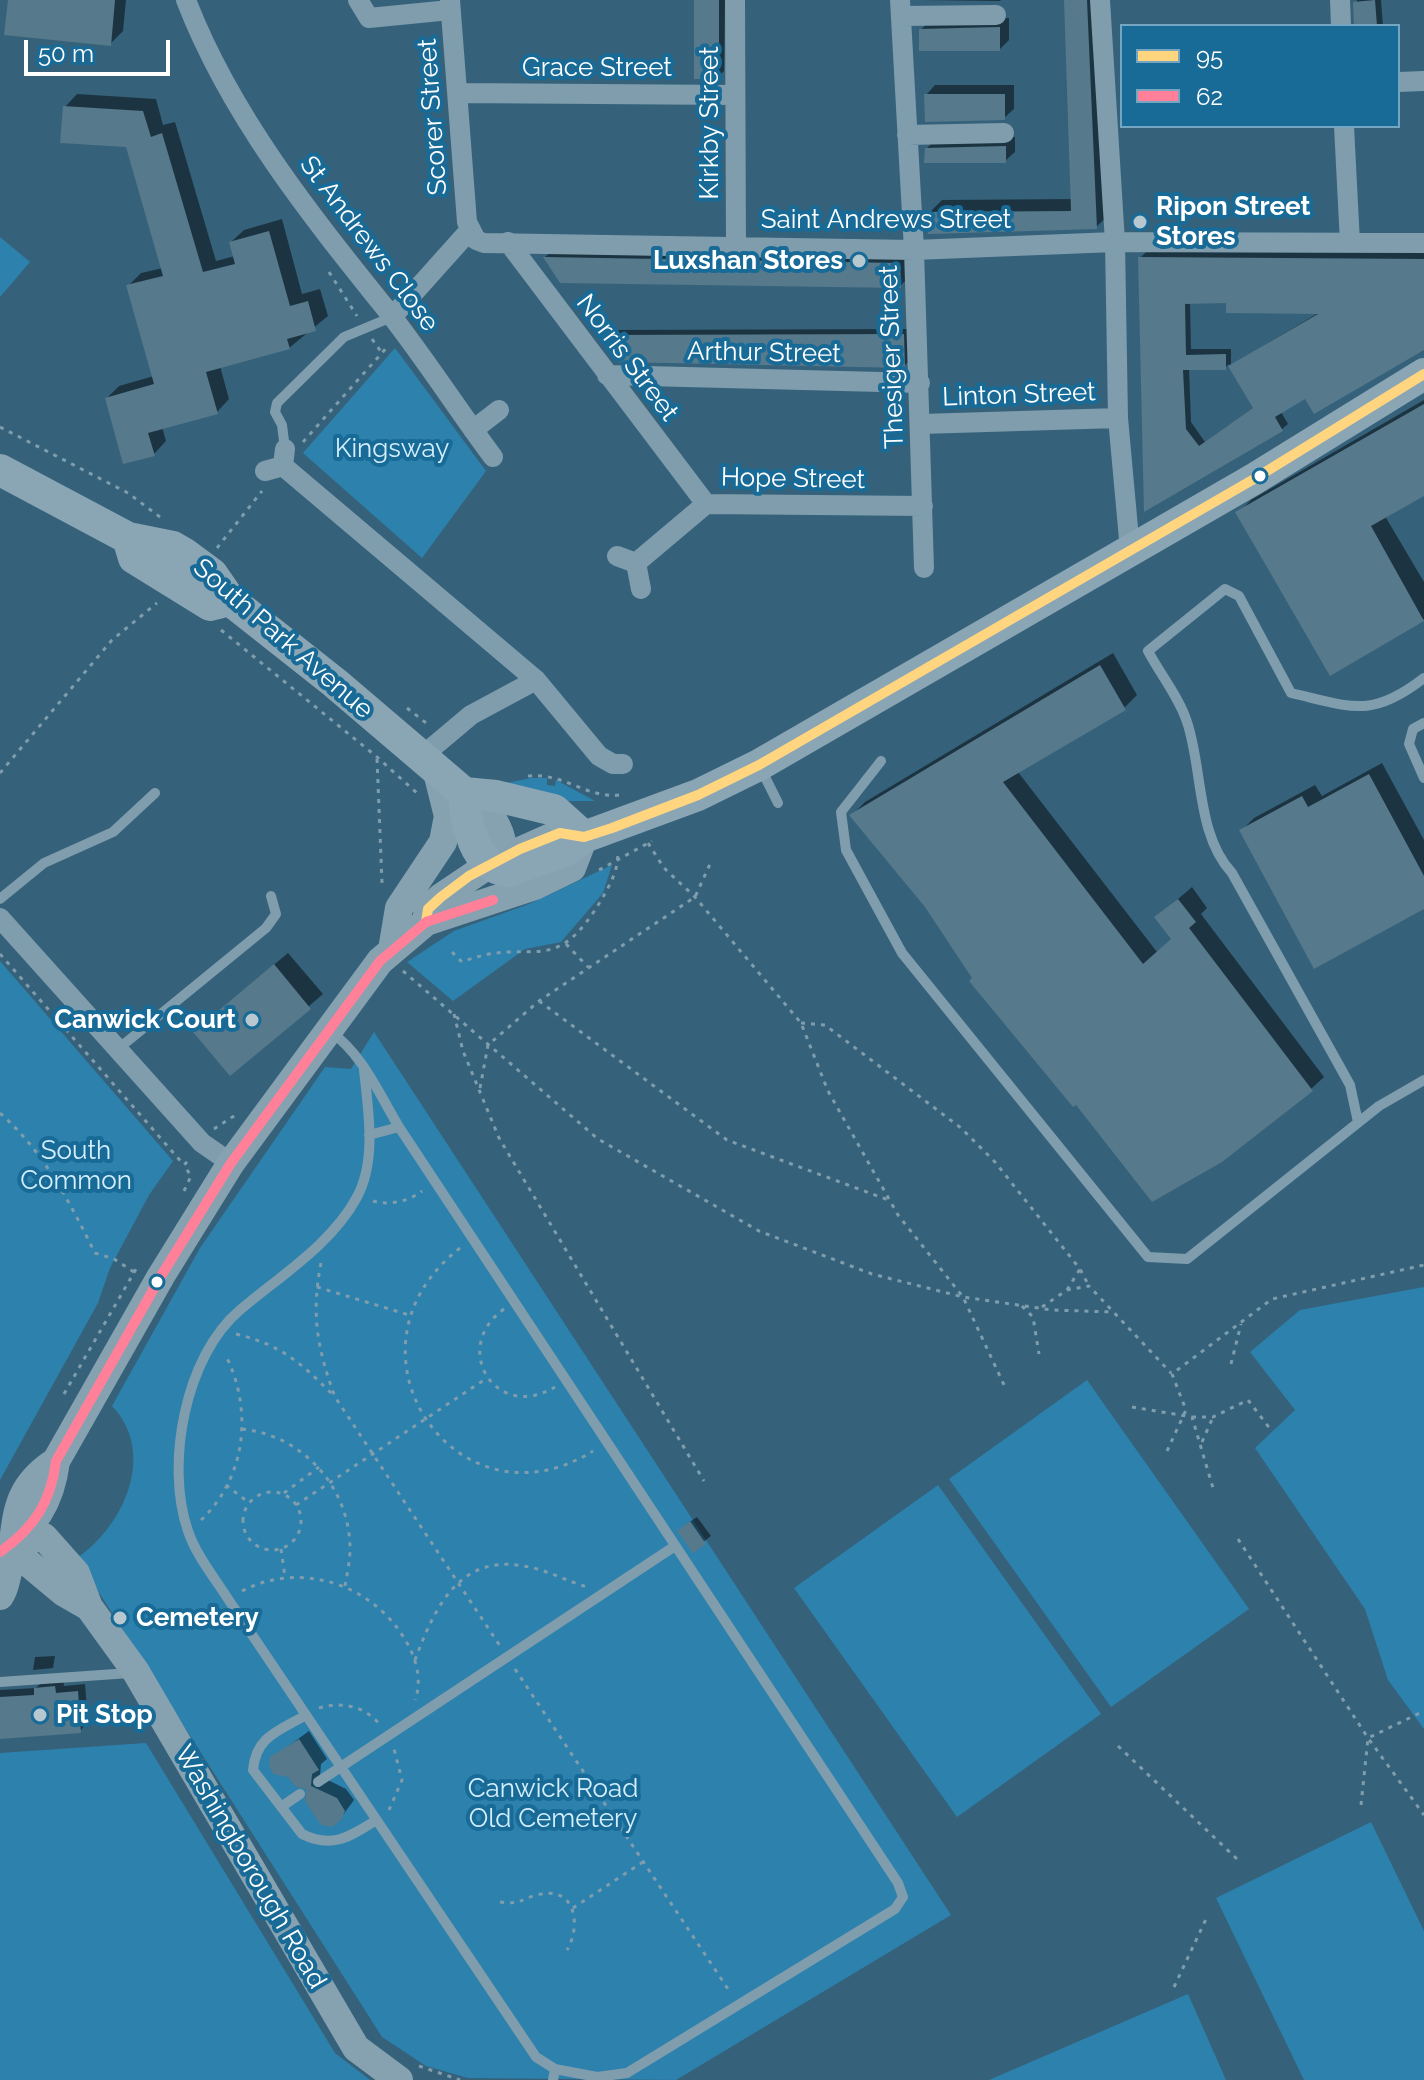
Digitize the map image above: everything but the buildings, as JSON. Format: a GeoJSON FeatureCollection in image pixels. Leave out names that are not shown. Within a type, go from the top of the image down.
{"type":"FeatureCollection","features":[{"type":"Feature","properties":{"kind":"main road"},"geometry":{"type":"LineString","coordinates":[[584,837],[554,810],[496,796],[464,793],[465,823],[498,864],[517,869],[567,850],[584,837],[698,795],[759,765],[1130,550],[1424,374]]}},
{"type":"Feature","properties":{"kind":"main road","name":"South Park Avenue"},"geometry":{"type":"LineString","coordinates":[[0,470],[128,538],[173,547],[212,574],[224,614],[335,683],[464,793]]}},
{"type":"Feature","properties":{"kind":"main road"},"geometry":{"type":"LineString","coordinates":[[395,958],[399,908],[443,842],[448,816],[431,766]]}},
{"type":"Feature","properties":{"kind":"main road"},"geometry":{"type":"LineString","coordinates":[[0,1596],[14,1516],[35,1474],[56,1461],[161,1276],[231,1163],[328,1030],[426,922],[535,886],[572,868],[584,837]]}},
{"type":"Feature","properties":{"kind":"main road"},"geometry":{"type":"LineString","coordinates":[[477,904],[498,864]]}},
{"type":"Feature","properties":{"kind":"main road"},"geometry":{"type":"LineString","coordinates":[[426,922],[428,909],[441,897],[498,864]]}},
{"type":"Feature","properties":{"kind":"main road","name":"Washingborough Road"},"geometry":{"type":"LineString","coordinates":[[8,1546],[44,1537],[76,1573],[89,1607],[136,1672],[356,2048],[399,2080]]}},
{"type":"Feature","properties":{"kind":"street","name":"St Andrews Close"},"geometry":{"type":"LineString","coordinates":[[186,0],[200,37],[226,84],[311,218],[392,317],[493,457]]}},
{"type":"Feature","properties":{"kind":"street"},"geometry":{"type":"LineString","coordinates":[[358,0],[369,18],[450,5]]}},
{"type":"Feature","properties":{"kind":"street","name":"Kirkby Street"},"geometry":{"type":"LineString","coordinates":[[735,0],[736,247]]}},
{"type":"Feature","properties":{"kind":"street"},"geometry":{"type":"LineString","coordinates":[[1100,0],[1115,242],[1118,418],[1130,550]]}},
{"type":"Feature","properties":{"kind":"street"},"geometry":{"type":"LineString","coordinates":[[1340,0],[1341,24]]}},
{"type":"Feature","properties":{"kind":"street","name":"Scorer Street"},"geometry":{"type":"LineString","coordinates":[[450,5],[469,231]]}},
{"type":"Feature","properties":{"kind":"street"},"geometry":{"type":"LineString","coordinates":[[901,8],[996,15]]}},
{"type":"Feature","properties":{"kind":"street","name":"Thesiger Street"},"geometry":{"type":"LineString","coordinates":[[901,8],[920,383],[924,568]]}},
{"type":"Feature","properties":{"kind":"street"},"geometry":{"type":"LineString","coordinates":[[1400,82],[1424,81]]}},
{"type":"Feature","properties":{"kind":"street","name":"Grace Street"},"geometry":{"type":"LineString","coordinates":[[458,93],[735,95]]}},
{"type":"Feature","properties":{"kind":"street"},"geometry":{"type":"LineString","coordinates":[[1344,128],[1350,243]]}},
{"type":"Feature","properties":{"kind":"street"},"geometry":{"type":"LineString","coordinates":[[907,135],[1004,133]]}},
{"type":"Feature","properties":{"kind":"street"},"geometry":{"type":"LineString","coordinates":[[392,317],[469,231]]}},
{"type":"Feature","properties":{"kind":"street","name":"Saint Andrews Street"},"geometry":{"type":"LineString","coordinates":[[469,231],[484,243],[914,250],[1115,242],[1424,243]]}},
{"type":"Feature","properties":{"kind":"street","name":"Norris Street"},"geometry":{"type":"LineString","coordinates":[[508,242],[706,504]]}},
{"type":"Feature","properties":{"kind":"street","name":"Arthur Street"},"geometry":{"type":"LineString","coordinates":[[607,375],[920,383]]}},
{"type":"Feature","properties":{"kind":"street"},"geometry":{"type":"LineString","coordinates":[[473,430],[499,410]]}},
{"type":"Feature","properties":{"kind":"street","name":"Linton Street"},"geometry":{"type":"LineString","coordinates":[[921,424],[1118,418]]}},
{"type":"Feature","properties":{"kind":"street"},"geometry":{"type":"LineString","coordinates":[[278,462],[536,680],[599,756],[613,764],[623,764]]}},
{"type":"Feature","properties":{"kind":"street","name":"Hope Street"},"geometry":{"type":"LineString","coordinates":[[641,589],[627,560],[706,504],[923,506]]}},
{"type":"Feature","properties":{"kind":"street"},"geometry":{"type":"LineString","coordinates":[[431,766],[471,715],[536,680]]}},
{"type":"Feature","properties":{"kind":"street"},"geometry":{"type":"LineString","coordinates":[[0,918],[116,1051],[202,1143],[231,1163]]}},
{"type":"Feature","properties":{"kind":"lane"},"geometry":{"type":"LineString","coordinates":[[278,462],[282,425],[275,412],[277,403],[344,337],[392,317]]}},
{"type":"Feature","properties":{"kind":"lane"},"geometry":{"type":"LineString","coordinates":[[1358,1122],[1350,1085],[1232,873],[1221,861],[1201,797],[1199,765],[1185,717],[1148,651],[1225,589],[1239,596],[1291,693],[1375,708],[1398,699],[1424,678]]}},
{"type":"Feature","properties":{"kind":"lane"},"geometry":{"type":"LineString","coordinates":[[1424,723],[1413,729],[1409,744],[1424,778]]}},
{"type":"Feature","properties":{"kind":"lane"},"geometry":{"type":"LineString","coordinates":[[881,761],[841,812],[846,850],[902,953],[1148,1257],[1187,1259],[1358,1122],[1424,1080]]}},
{"type":"Feature","properties":{"kind":"lane"},"geometry":{"type":"LineString","coordinates":[[759,765],[778,803]]}},
{"type":"Feature","properties":{"kind":"lane"},"geometry":{"type":"LineString","coordinates":[[0,899],[44,863],[113,832],[155,793]]}},
{"type":"Feature","properties":{"kind":"lane"},"geometry":{"type":"LineString","coordinates":[[116,1051],[266,928],[276,914],[271,896]]}},
{"type":"Feature","properties":{"kind":"lane"},"geometry":{"type":"LineString","coordinates":[[328,1030],[350,1045],[363,1064],[399,1127],[898,1883],[903,1897],[895,1909],[627,2073],[597,2077],[554,2075],[536,2057],[228,1599],[187,1529],[179,1459],[184,1411],[199,1367],[216,1338],[237,1312],[333,1230],[358,1196],[366,1170],[369,1135],[363,1064]]}},
{"type":"Feature","properties":{"kind":"lane"},"geometry":{"type":"LineString","coordinates":[[369,1135],[399,1127]]}},
{"type":"Feature","properties":{"kind":"lane"},"geometry":{"type":"LineString","coordinates":[[318,1782],[675,1546]]}},
{"type":"Feature","properties":{"kind":"lane"},"geometry":{"type":"LineString","coordinates":[[0,1682],[136,1672]]}},
{"type":"Feature","properties":{"kind":"lane"},"geometry":{"type":"LineString","coordinates":[[306,1715],[262,1742],[255,1751],[253,1770],[302,1834],[328,1843],[346,1839],[375,1821]]}},
{"type":"Feature","properties":{"kind":"lane"},"geometry":{"type":"LineString","coordinates":[[281,1807],[300,1794]]}},
{"type":"Feature","properties":{"kind":"path"},"geometry":{"type":"LineString","coordinates":[[0,427],[128,493],[165,521]]}},
{"type":"Feature","properties":{"kind":"path"},"geometry":{"type":"LineString","coordinates":[[0,773],[89,664],[112,640],[161,599]]}},
{"type":"Feature","properties":{"kind":"path"},"geometry":{"type":"LineString","coordinates":[[224,614],[377,757],[431,766]]}},
{"type":"Feature","properties":{"kind":"path"},"geometry":{"type":"LineString","coordinates":[[398,701],[431,766]]}},
{"type":"Feature","properties":{"kind":"path"},"geometry":{"type":"LineString","coordinates":[[377,757],[382,883]]}},
{"type":"Feature","properties":{"kind":"path"},"geometry":{"type":"LineString","coordinates":[[525,776],[560,779],[606,796],[633,792]]}},
{"type":"Feature","properties":{"kind":"path"},"geometry":{"type":"LineString","coordinates":[[648,843],[664,868],[695,897],[801,1023],[828,1091],[891,1201],[963,1297],[1005,1387]]}},
{"type":"Feature","properties":{"kind":"path"},"geometry":{"type":"LineString","coordinates":[[452,952],[462,962],[478,956],[552,951],[566,944],[587,926],[619,860],[591,873]]}},
{"type":"Feature","properties":{"kind":"path"},"geometry":{"type":"LineString","coordinates":[[479,1091],[488,1045],[539,1001],[695,897],[710,864]]}},
{"type":"Feature","properties":{"kind":"path"},"geometry":{"type":"LineString","coordinates":[[566,944],[588,967]]}},
{"type":"Feature","properties":{"kind":"path"},"geometry":{"type":"LineString","coordinates":[[0,954],[184,1165],[191,1176],[183,1193]]}},
{"type":"Feature","properties":{"kind":"path"},"geometry":{"type":"LineString","coordinates":[[395,958],[488,1045],[598,1139],[759,1231],[872,1274],[963,1297],[1038,1308],[1113,1312]]}},
{"type":"Feature","properties":{"kind":"path"},"geometry":{"type":"LineString","coordinates":[[539,1001],[727,1140],[891,1201]]}},
{"type":"Feature","properties":{"kind":"path"},"geometry":{"type":"LineString","coordinates":[[454,1013],[479,1091],[499,1138],[704,1481]]}},
{"type":"Feature","properties":{"kind":"path"},"geometry":{"type":"LineString","coordinates":[[801,1023],[825,1025],[961,1128],[995,1162],[1080,1269],[1089,1286],[1172,1374],[1186,1410],[1185,1418],[1167,1451]]}},
{"type":"Feature","properties":{"kind":"path"},"geometry":{"type":"LineString","coordinates":[[0,1113],[27,1137],[59,1183],[95,1253],[114,1259],[134,1272]]}},
{"type":"Feature","properties":{"kind":"path"},"geometry":{"type":"LineString","coordinates":[[220,1122],[238,1113]]}},
{"type":"Feature","properties":{"kind":"path"},"geometry":{"type":"LineString","coordinates":[[184,1165],[191,1156]]}},
{"type":"Feature","properties":{"kind":"path"},"geometry":{"type":"LineString","coordinates":[[358,1196],[382,1204],[412,1199],[435,1182]]}},
{"type":"Feature","properties":{"kind":"path"},"geometry":{"type":"LineString","coordinates":[[333,1230],[317,1287],[314,1322],[323,1364],[335,1397],[739,2006]]}},
{"type":"Feature","properties":{"kind":"path"},"geometry":{"type":"LineString","coordinates":[[472,1239],[441,1263],[415,1300],[409,1315],[405,1364],[424,1419],[455,1451],[478,1464],[504,1470],[553,1469],[578,1461],[606,1443]]}},
{"type":"Feature","properties":{"kind":"path"},"geometry":{"type":"LineString","coordinates":[[1172,1374],[1272,1299],[1424,1265]]}},
{"type":"Feature","properties":{"kind":"path"},"geometry":{"type":"LineString","coordinates":[[1038,1308],[1049,1305],[1067,1290],[1080,1269]]}},
{"type":"Feature","properties":{"kind":"path"},"geometry":{"type":"LineString","coordinates":[[1067,1290],[1089,1286]]}},
{"type":"Feature","properties":{"kind":"path"},"geometry":{"type":"LineString","coordinates":[[317,1287],[409,1315]]}},
{"type":"Feature","properties":{"kind":"path"},"geometry":{"type":"LineString","coordinates":[[514,1302],[488,1323],[479,1343],[487,1378],[496,1389],[528,1398],[565,1381]]}},
{"type":"Feature","properties":{"kind":"path"},"geometry":{"type":"LineString","coordinates":[[1022,1306],[1033,1317],[1039,1354]]}},
{"type":"Feature","properties":{"kind":"path"},"geometry":{"type":"LineString","coordinates":[[1231,1364],[1241,1324]]}},
{"type":"Feature","properties":{"kind":"path"},"geometry":{"type":"LineString","coordinates":[[187,1529],[210,1512],[240,1458],[242,1429],[239,1389],[216,1338],[232,1333],[268,1342],[293,1357],[335,1397]]}},
{"type":"Feature","properties":{"kind":"path"},"geometry":{"type":"LineString","coordinates":[[71,1381],[88,1351]]}},
{"type":"Feature","properties":{"kind":"path"},"geometry":{"type":"LineString","coordinates":[[296,1505],[487,1378]]}},
{"type":"Feature","properties":{"kind":"path"},"geometry":{"type":"LineString","coordinates":[[1132,1407],[1185,1418],[1213,1417],[1248,1400],[1271,1430]]}},
{"type":"Feature","properties":{"kind":"path"},"geometry":{"type":"LineString","coordinates":[[1192,1417],[1202,1442],[1213,1488]]}},
{"type":"Feature","properties":{"kind":"path"},"geometry":{"type":"LineString","coordinates":[[1202,1442],[1213,1417]]}},
{"type":"Feature","properties":{"kind":"path"},"geometry":{"type":"LineString","coordinates":[[242,1429],[279,1438],[319,1467],[330,1483],[341,1505],[351,1547],[345,1586]]}},
{"type":"Feature","properties":{"kind":"path"},"geometry":{"type":"LineString","coordinates":[[283,1494],[319,1467]]}},
{"type":"Feature","properties":{"kind":"path"},"geometry":{"type":"LineString","coordinates":[[226,1485],[249,1502]]}},
{"type":"Feature","properties":{"kind":"path"},"geometry":{"type":"LineString","coordinates":[[271,1491],[283,1494],[296,1505],[301,1517],[299,1533],[281,1549],[272,1551],[253,1544],[244,1532],[242,1520],[249,1502],[271,1491]]}},
{"type":"Feature","properties":{"kind":"path"},"geometry":{"type":"LineString","coordinates":[[1238,1539],[1368,1738],[1424,1815]]}},
{"type":"Feature","properties":{"kind":"path"},"geometry":{"type":"LineString","coordinates":[[281,1549],[285,1577]]}},
{"type":"Feature","properties":{"kind":"path"},"geometry":{"type":"LineString","coordinates":[[415,1660],[430,1619],[456,1581],[491,1566],[521,1565],[590,1588],[613,1587]]}},
{"type":"Feature","properties":{"kind":"path"},"geometry":{"type":"LineString","coordinates":[[228,1599],[246,1589],[285,1577],[313,1577],[345,1586],[382,1609],[405,1638],[415,1660],[419,1689],[405,1724]]}},
{"type":"Feature","properties":{"kind":"path"},"geometry":{"type":"LineString","coordinates":[[1368,1738],[1424,1711]]}},
{"type":"Feature","properties":{"kind":"path"},"geometry":{"type":"LineString","coordinates":[[1361,1805],[1368,1738]]}},
{"type":"Feature","properties":{"kind":"path"},"geometry":{"type":"LineString","coordinates":[[1118,1746],[1237,1859]]}},
{"type":"Feature","properties":{"kind":"path"},"geometry":{"type":"LineString","coordinates":[[573,1908],[643,1862]]}},
{"type":"Feature","properties":{"kind":"path"},"geometry":{"type":"LineString","coordinates":[[500,1902],[518,1905],[539,1894],[561,1896],[573,1908],[577,1925],[567,1950]]}},
{"type":"Feature","properties":{"kind":"path"},"geometry":{"type":"LineString","coordinates":[[1174,1987],[1207,1917]]}},
{"type":"Feature","properties":{"kind":"green space"},"geometry":{"type":"Polygon","coordinates":[[[0,237],[30,262],[0,297],[0,237]]]}},
{"type":"Feature","properties":{"kind":"green space","name":"Kingsway"},"geometry":{"type":"Polygon","coordinates":[[[395,348],[486,471],[422,558],[303,453],[395,348]]]}},
{"type":"Feature","properties":{"kind":"green space"},"geometry":{"type":"Polygon","coordinates":[[[547,778],[547,785],[555,786],[556,780],[595,801],[568,801],[507,783],[547,778]]]}},
{"type":"Feature","properties":{"kind":"green space"},"geometry":{"type":"Polygon","coordinates":[[[612,865],[603,893],[561,942],[525,949],[453,1001],[407,962],[454,931],[529,904],[612,865]]]}},
{"type":"Feature","properties":{"kind":"green space","name":"South Common"},"geometry":{"type":"Polygon","coordinates":[[[0,961],[173,1161],[149,1195],[110,1268],[98,1303],[0,1480],[0,961]]]}},
{"type":"Feature","properties":{"kind":"green space","name":"Canwick Road Old Cemetery"},"geometry":{"type":"Polygon","coordinates":[[[374,1032],[951,1915],[676,2080],[468,2078],[426,2066],[382,2037],[77,1558],[109,1527],[129,1488],[133,1466],[132,1445],[125,1425],[112,1406],[200,1248],[325,1067],[351,1069],[374,1032]]]}},
{"type":"Feature","properties":{"kind":"green space"},"geometry":{"type":"Polygon","coordinates":[[[1424,1287],[1424,1729],[1388,1680],[1365,1609],[1255,1448],[1295,1410],[1250,1352],[1300,1310],[1424,1287]]]}},
{"type":"Feature","properties":{"kind":"green space"},"geometry":{"type":"Polygon","coordinates":[[[1087,1380],[1249,1609],[1111,1707],[949,1479],[1087,1380]]]}},
{"type":"Feature","properties":{"kind":"green space"},"geometry":{"type":"Polygon","coordinates":[[[938,1485],[1101,1714],[957,1817],[794,1588],[938,1485]]]}},
{"type":"Feature","properties":{"kind":"green space"},"geometry":{"type":"Polygon","coordinates":[[[146,1743],[335,2053],[370,2080],[0,2080],[0,1753],[146,1743]]]}},
{"type":"Feature","properties":{"kind":"green space"},"geometry":{"type":"Polygon","coordinates":[[[1371,1822],[1424,1931],[1424,2080],[1304,2080],[1216,1898],[1371,1822]]]}},
{"type":"Feature","properties":{"kind":"green space"},"geometry":{"type":"Polygon","coordinates":[[[1188,1994],[1226,2080],[989,2080],[1188,1994]]]}},
{"type":"Feature","properties":{"kind":"transit line","name":"95"},"geometry":{"type":"LineString","coordinates":[[426,922],[428,909],[441,897],[469,876],[520,849],[560,833],[584,837],[612,828],[698,795],[759,765],[1254,479],[1424,374]]}},
{"type":"Feature","properties":{"kind":"transit line","name":"62"},"geometry":{"type":"LineString","coordinates":[[0,1552],[39,1513],[50,1489],[56,1461],[161,1276],[231,1163],[380,961],[426,922],[493,900]]}},
{"type":"Feature","properties":{"kind":"place","name":"Ripon Street Stores"},"geometry":{"type":"Point","coordinates":[1140,222]}},
{"type":"Feature","properties":{"kind":"place","name":"Luxshan Stores"},"geometry":{"type":"Point","coordinates":[859,261]}},
{"type":"Feature","properties":{"kind":"place","name":"Canwick Court"},"geometry":{"type":"Point","coordinates":[252,1020]}},
{"type":"Feature","properties":{"kind":"place","name":"Cemetery"},"geometry":{"type":"Point","coordinates":[120,1618]}},
{"type":"Feature","properties":{"kind":"place","name":"Pit Stop"},"geometry":{"type":"Point","coordinates":[40,1715]}}]}
